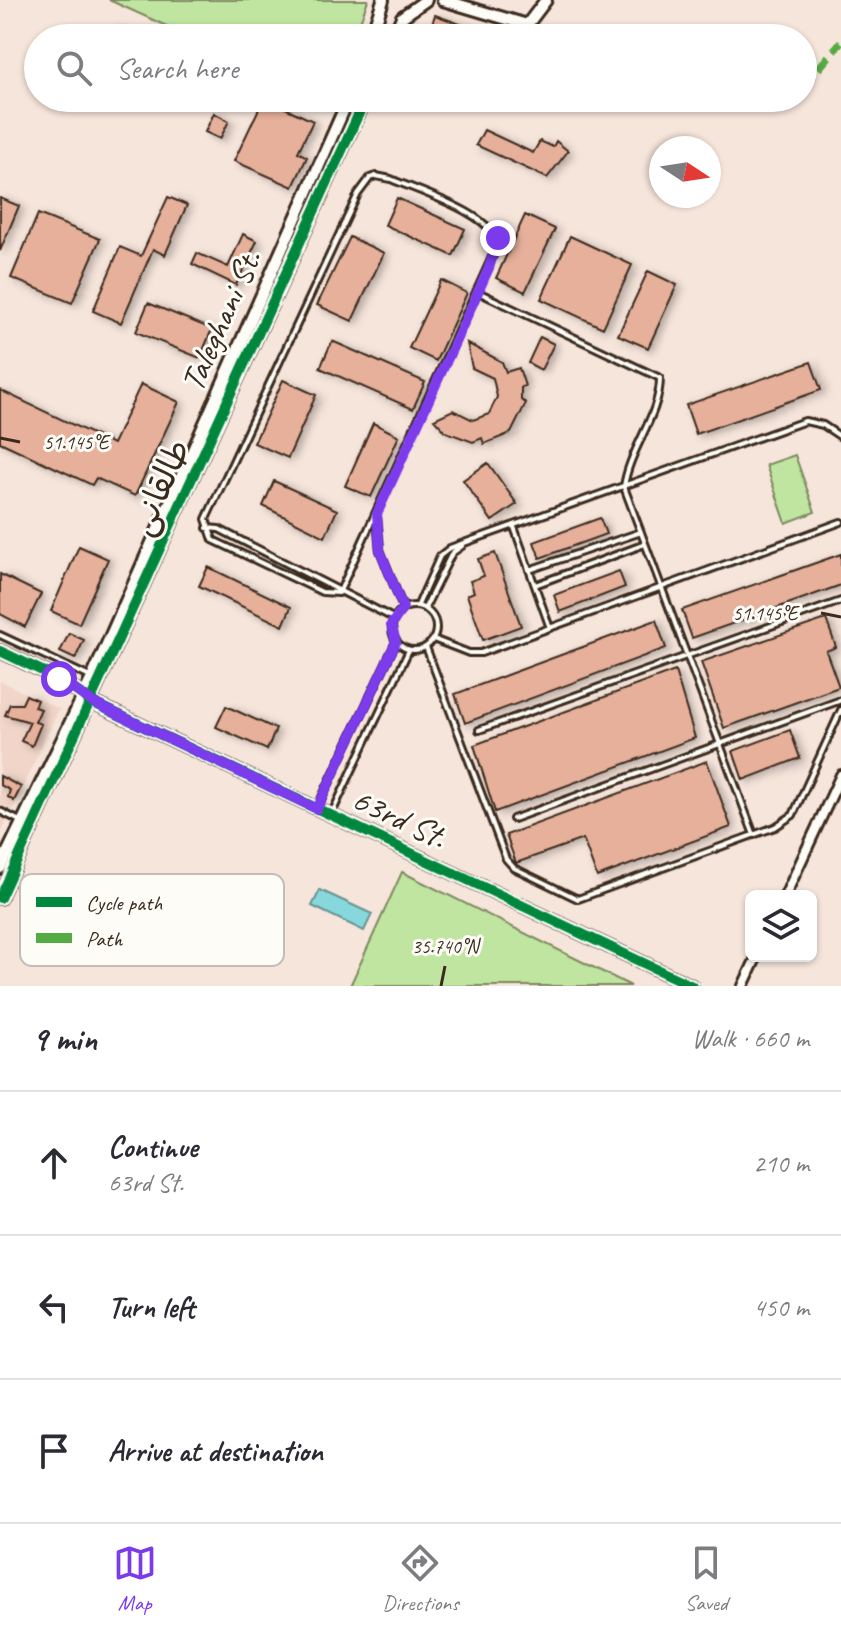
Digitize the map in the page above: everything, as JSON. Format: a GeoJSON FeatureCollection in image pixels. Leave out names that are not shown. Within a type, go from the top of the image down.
{"type":"FeatureCollection","features":[{"type":"Feature","properties":{"kind":"street"},"geometry":{"type":"LineString","coordinates":[[375,24],[383,0]]}},
{"type":"Feature","properties":{"kind":"street"},"geometry":{"type":"LineString","coordinates":[[399,24],[402,17],[426,0]]}},
{"type":"Feature","properties":{"kind":"street"},"geometry":{"type":"LineString","coordinates":[[443,0],[524,24]]}},
{"type":"Feature","properties":{"kind":"street"},"geometry":{"type":"LineString","coordinates":[[528,24],[546,0]]}},
{"type":"Feature","properties":{"kind":"street","name":"Taleghani St."},"geometry":{"type":"LineString","coordinates":[[0,868],[88,699],[92,678],[343,112]]}},
{"type":"Feature","properties":{"kind":"street","name":"طالقانی"},"geometry":{"type":"LineString","coordinates":[[0,898],[88,699],[360,112]]}},
{"type":"Feature","properties":{"kind":"street","name":"63rd St."},"geometry":{"type":"LineString","coordinates":[[0,651],[59,679],[88,699],[692,986]]}},
{"type":"Feature","properties":{"kind":"street"},"geometry":{"type":"LineString","coordinates":[[788,890],[841,775]]}},
{"type":"Feature","properties":{"kind":"street"},"geometry":{"type":"LineString","coordinates":[[743,986],[754,962]]}},
{"type":"Feature","properties":{"kind":"lane"},"geometry":{"type":"LineString","coordinates":[[370,178],[391,179],[485,221],[498,238],[497,246],[339,593],[322,592],[213,540],[206,519],[358,194],[370,178]]}},
{"type":"Feature","properties":{"kind":"lane"},"geometry":{"type":"LineString","coordinates":[[478,292],[660,378],[660,393],[626,472],[624,487],[754,835]]}},
{"type":"Feature","properties":{"kind":"lane"},"geometry":{"type":"LineString","coordinates":[[418,605],[440,556],[450,548],[805,421],[823,425],[841,437]]}},
{"type":"Feature","properties":{"kind":"lane"},"geometry":{"type":"LineString","coordinates":[[377,514],[380,550],[403,608]]}},
{"type":"Feature","properties":{"kind":"lane"},"geometry":{"type":"LineString","coordinates":[[433,639],[469,653],[481,653],[841,522]]}},
{"type":"Feature","properties":{"kind":"lane"},"geometry":{"type":"LineString","coordinates":[[514,527],[550,628]]}},
{"type":"Feature","properties":{"kind":"lane"},"geometry":{"type":"LineString","coordinates":[[207,528],[219,529],[324,580],[339,593],[393,618]]}},
{"type":"Feature","properties":{"kind":"lane"},"geometry":{"type":"LineString","coordinates":[[529,570],[641,532]]}},
{"type":"Feature","properties":{"kind":"lane"},"geometry":{"type":"LineString","coordinates":[[425,608],[452,553],[466,544]]}},
{"type":"Feature","properties":{"kind":"lane"},"geometry":{"type":"LineString","coordinates":[[535,585],[646,544]]}},
{"type":"Feature","properties":{"kind":"lane"},"geometry":{"type":"LineString","coordinates":[[479,730],[841,601]]}},
{"type":"Feature","properties":{"kind":"lane"},"geometry":{"type":"LineString","coordinates":[[418,605],[435,619],[433,639],[426,647],[409,650],[396,642],[392,633],[393,618],[403,608],[418,605]]}},
{"type":"Feature","properties":{"kind":"lane"},"geometry":{"type":"LineString","coordinates":[[0,635],[92,678]]}},
{"type":"Feature","properties":{"kind":"lane"},"geometry":{"type":"LineString","coordinates":[[317,809],[396,642]]}},
{"type":"Feature","properties":{"kind":"lane"},"geometry":{"type":"LineString","coordinates":[[426,647],[506,859],[514,868],[578,899],[775,827],[793,815],[841,710]]}},
{"type":"Feature","properties":{"kind":"lane"},"geometry":{"type":"LineString","coordinates":[[331,815],[409,650]]}},
{"type":"Feature","properties":{"kind":"lane"},"geometry":{"type":"LineString","coordinates":[[513,819],[841,700]]}},
{"type":"Feature","properties":{"kind":"lane"},"geometry":{"type":"LineString","coordinates":[[0,811],[22,822]]}},
{"type":"Feature","properties":{"kind":"shaded area"},"geometry":{"type":"Polygon","coordinates":[[[0,681],[59,709],[0,836],[0,681]]]}},
{"type":"Feature","properties":{"kind":"green space"},"geometry":{"type":"Polygon","coordinates":[[[109,0],[368,0],[359,24],[162,24],[109,0]]]}},
{"type":"Feature","properties":{"kind":"green space"},"geometry":{"type":"Polygon","coordinates":[[[795,455],[815,512],[786,523],[766,465],[795,455]]]}},
{"type":"Feature","properties":{"kind":"green space"},"geometry":{"type":"Polygon","coordinates":[[[402,872],[631,986],[350,986],[402,872]]]}},
{"type":"Feature","properties":{"kind":"water"},"geometry":{"type":"Polygon","coordinates":[[[320,890],[372,914],[364,931],[312,906],[320,890]]]}},
{"type":"Feature","properties":{"kind":"building"},"geometry":{"type":"Polygon","coordinates":[[[435,15],[460,24],[432,24],[435,15]]]}},
{"type":"Feature","properties":{"kind":"building"},"geometry":{"type":"Polygon","coordinates":[[[257,112],[294,112],[313,121],[298,152],[307,157],[293,187],[234,161],[257,112]]]}},
{"type":"Feature","properties":{"kind":"building"},"geometry":{"type":"Polygon","coordinates":[[[214,113],[229,121],[220,139],[205,132],[214,113]]]}},
{"type":"Feature","properties":{"kind":"building"},"geometry":{"type":"Polygon","coordinates":[[[484,130],[533,153],[540,141],[553,147],[556,141],[568,151],[547,178],[476,145],[484,130]]]}},
{"type":"Feature","properties":{"kind":"building"},"geometry":{"type":"Polygon","coordinates":[[[168,197],[187,205],[165,255],[153,249],[121,323],[93,311],[120,247],[141,256],[168,197]]]}},
{"type":"Feature","properties":{"kind":"building"},"geometry":{"type":"Polygon","coordinates":[[[0,198],[19,206],[0,251],[0,198]]]}},
{"type":"Feature","properties":{"kind":"building"},"geometry":{"type":"Polygon","coordinates":[[[397,198],[465,229],[453,256],[385,225],[397,198]]]}},
{"type":"Feature","properties":{"kind":"building"},"geometry":{"type":"Polygon","coordinates":[[[38,214],[100,239],[72,303],[11,278],[38,214]]]}},
{"type":"Feature","properties":{"kind":"building"},"geometry":{"type":"Polygon","coordinates":[[[525,215],[555,229],[525,292],[496,278],[525,215]]]}},
{"type":"Feature","properties":{"kind":"building"},"geometry":{"type":"Polygon","coordinates":[[[243,234],[257,241],[236,285],[192,264],[197,253],[228,267],[243,234]]]}},
{"type":"Feature","properties":{"kind":"building"},"geometry":{"type":"Polygon","coordinates":[[[570,236],[632,265],[603,328],[541,299],[570,236]]]}},
{"type":"Feature","properties":{"kind":"building"},"geometry":{"type":"Polygon","coordinates":[[[350,237],[384,253],[352,321],[317,305],[350,237]]]}},
{"type":"Feature","properties":{"kind":"building"},"geometry":{"type":"Polygon","coordinates":[[[648,271],[677,285],[648,348],[618,335],[648,271]]]}},
{"type":"Feature","properties":{"kind":"building"},"geometry":{"type":"Polygon","coordinates":[[[441,280],[467,293],[436,361],[409,348],[441,280]]]}},
{"type":"Feature","properties":{"kind":"building"},"geometry":{"type":"Polygon","coordinates":[[[148,303],[212,329],[200,358],[136,332],[148,303]]]}},
{"type":"Feature","properties":{"kind":"building"},"geometry":{"type":"Polygon","coordinates":[[[540,337],[554,344],[541,370],[528,363],[540,337]]]}},
{"type":"Feature","properties":{"kind":"building"},"geometry":{"type":"Polygon","coordinates":[[[332,341],[425,382],[413,409],[320,368],[332,341]]]}},
{"type":"Feature","properties":{"kind":"building"},"geometry":{"type":"Polygon","coordinates":[[[467,343],[502,362],[506,372],[519,368],[525,386],[521,387],[521,400],[526,403],[511,433],[484,444],[482,438],[473,442],[446,432],[434,419],[453,410],[473,420],[489,414],[497,397],[493,378],[472,368],[467,343]]]}},
{"type":"Feature","properties":{"kind":"building"},"geometry":{"type":"Polygon","coordinates":[[[811,362],[821,390],[696,434],[686,405],[811,362]]]}},
{"type":"Feature","properties":{"kind":"building"},"geometry":{"type":"Polygon","coordinates":[[[283,380],[316,395],[288,458],[254,443],[283,380]]]}},
{"type":"Feature","properties":{"kind":"building"},"geometry":{"type":"Polygon","coordinates":[[[141,384],[179,402],[135,496],[96,478],[92,485],[0,442],[0,390],[113,444],[141,384]]]}},
{"type":"Feature","properties":{"kind":"building"},"geometry":{"type":"Polygon","coordinates":[[[373,423],[399,436],[371,497],[345,486],[373,423]]]}},
{"type":"Feature","properties":{"kind":"building"},"geometry":{"type":"Polygon","coordinates":[[[488,463],[517,504],[492,521],[463,480],[488,463]]]}},
{"type":"Feature","properties":{"kind":"building"},"geometry":{"type":"Polygon","coordinates":[[[274,481],[337,510],[325,537],[263,506],[274,481]]]}},
{"type":"Feature","properties":{"kind":"building"},"geometry":{"type":"Polygon","coordinates":[[[600,518],[606,534],[540,558],[534,542],[600,518]]]}},
{"type":"Feature","properties":{"kind":"building"},"geometry":{"type":"Polygon","coordinates":[[[79,546],[108,559],[79,624],[51,611],[79,546]]]}},
{"type":"Feature","properties":{"kind":"building"},"geometry":{"type":"Polygon","coordinates":[[[495,553],[521,626],[483,640],[467,595],[474,592],[470,581],[484,576],[478,559],[495,553]]]}},
{"type":"Feature","properties":{"kind":"building"},"geometry":{"type":"Polygon","coordinates":[[[841,554],[841,585],[692,638],[682,610],[841,554]]]}},
{"type":"Feature","properties":{"kind":"building"},"geometry":{"type":"Polygon","coordinates":[[[208,567],[291,607],[283,626],[199,586],[208,567]]]}},
{"type":"Feature","properties":{"kind":"building"},"geometry":{"type":"Polygon","coordinates":[[[619,571],[625,587],[560,612],[554,595],[619,571]]]}},
{"type":"Feature","properties":{"kind":"building"},"geometry":{"type":"Polygon","coordinates":[[[0,574],[41,594],[25,627],[0,614],[0,574]]]}},
{"type":"Feature","properties":{"kind":"building"},"geometry":{"type":"Polygon","coordinates":[[[826,619],[836,647],[826,651],[839,687],[724,728],[701,662],[826,619]]]}},
{"type":"Feature","properties":{"kind":"building"},"geometry":{"type":"Polygon","coordinates":[[[656,620],[666,648],[465,723],[455,694],[656,620]]]}},
{"type":"Feature","properties":{"kind":"building"},"geometry":{"type":"Polygon","coordinates":[[[69,633],[84,640],[75,659],[60,652],[69,633]]]}},
{"type":"Feature","properties":{"kind":"building"},"geometry":{"type":"Polygon","coordinates":[[[675,671],[695,738],[495,812],[474,745],[675,671]]]}},
{"type":"Feature","properties":{"kind":"building"},"geometry":{"type":"Polygon","coordinates":[[[26,695],[37,700],[34,707],[41,709],[35,722],[41,724],[32,746],[21,741],[30,722],[5,715],[10,704],[22,704],[26,695]]]}},
{"type":"Feature","properties":{"kind":"building"},"geometry":{"type":"Polygon","coordinates":[[[226,706],[276,729],[267,750],[216,727],[226,706]]]}},
{"type":"Feature","properties":{"kind":"building"},"geometry":{"type":"Polygon","coordinates":[[[790,730],[800,758],[743,780],[733,751],[790,730]]]}},
{"type":"Feature","properties":{"kind":"building"},"geometry":{"type":"Polygon","coordinates":[[[707,761],[731,827],[597,877],[583,839],[516,863],[506,835],[707,761]]]}},
{"type":"Feature","properties":{"kind":"building"},"geometry":{"type":"Polygon","coordinates":[[[0,776],[21,787],[14,801],[8,797],[10,790],[0,785],[0,776]]]}},
{"type":"Feature","properties":{"kind":"marked path"},"geometry":{"type":"LineString","coordinates":[[817,70],[841,42]]}},
{"type":"Feature","properties":{"kind":"cycle path"},"geometry":{"type":"LineString","coordinates":[[0,898],[360,112]]}},
{"type":"Feature","properties":{"kind":"cycle path"},"geometry":{"type":"LineString","coordinates":[[0,651],[59,679],[92,702],[692,986]]}},
{"type":"Feature","properties":{"kind":"route"},"geometry":{"type":"LineString","coordinates":[[59,679],[92,702],[317,809],[396,642],[391,625],[397,612],[403,608],[380,550],[376,533],[377,514],[489,268],[498,238]]}}]}
